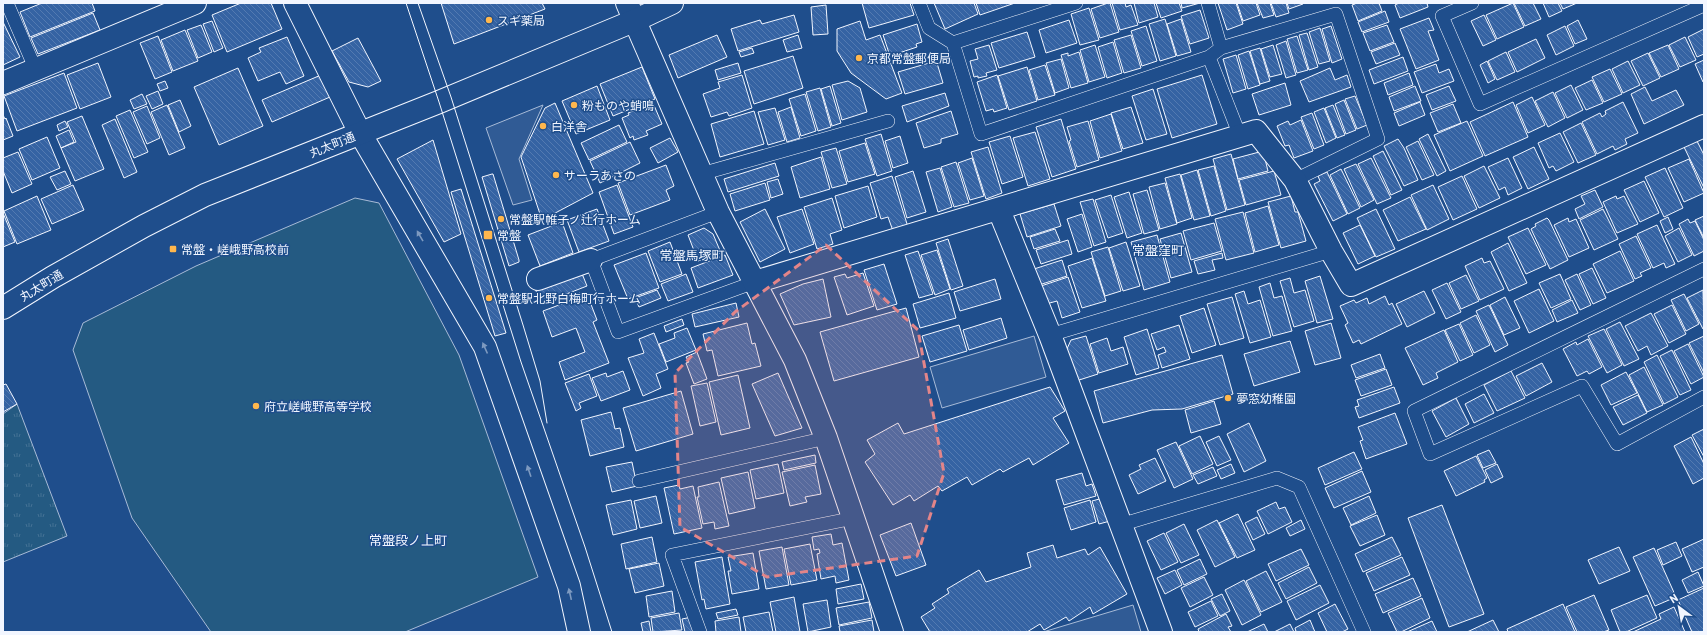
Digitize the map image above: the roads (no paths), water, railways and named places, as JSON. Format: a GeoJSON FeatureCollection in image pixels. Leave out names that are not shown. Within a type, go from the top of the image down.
{"type":"FeatureCollection","features":[{"type":"Feature","properties":{"kind":"street"},"geometry":{"type":"LineString","coordinates":[[3,83],[35,68],[195,3]]}},
{"type":"Feature","properties":{"kind":"street"},"geometry":{"type":"LineString","coordinates":[[295,3],[360,133],[485,347],[568,586],[579,632]]}},
{"type":"Feature","properties":{"kind":"street","name":"丸太町通"},"geometry":{"type":"LineString","coordinates":[[3,308],[53,277],[144,226],[205,195],[360,133],[631,12],[672,3]]}},
{"type":"Feature","properties":{"kind":"street"},"geometry":{"type":"LineString","coordinates":[[631,12],[718,212],[795,360],[826,438],[892,632]]}},
{"type":"Feature","properties":{"kind":"street"},"geometry":{"type":"LineString","coordinates":[[755,282],[999,210],[1256,131],[1295,180],[1331,251],[1351,285],[1704,126]]}},
{"type":"Feature","properties":{"kind":"street"},"geometry":{"type":"LineString","coordinates":[[999,210],[1050,335],[1161,632]]}},
{"type":"Feature","properties":{"kind":"street"},"geometry":{"type":"LineString","coordinates":[[538,279],[592,260]]}},
{"type":"Feature","properties":{"kind":"lane"},"geometry":{"type":"LineString","coordinates":[[7,3],[35,68]]}},
{"type":"Feature","properties":{"kind":"lane"},"geometry":{"type":"LineString","coordinates":[[919,3],[929,28],[953,43],[981,134],[1209,57],[1221,48],[1336,14],[1378,139],[1295,180]]}},
{"type":"Feature","properties":{"kind":"lane"},"geometry":{"type":"LineString","coordinates":[[953,43],[1076,3]]}},
{"type":"Feature","properties":{"kind":"lane"},"geometry":{"type":"LineString","coordinates":[[1208,3],[1221,48]]}},
{"type":"Feature","properties":{"kind":"lane"},"geometry":{"type":"LineString","coordinates":[[1472,3],[1442,16],[1480,104],[1704,5]]}},
{"type":"Feature","properties":{"kind":"lane"},"geometry":{"type":"LineString","coordinates":[[1209,57],[1240,136]]}},
{"type":"Feature","properties":{"kind":"lane"},"geometry":{"type":"LineString","coordinates":[[701,174],[888,121]]}},
{"type":"Feature","properties":{"kind":"lane"},"geometry":{"type":"LineString","coordinates":[[718,212],[592,260],[618,332],[755,282]]}},
{"type":"Feature","properties":{"kind":"lane"},"geometry":{"type":"LineString","coordinates":[[1050,335],[1331,251]]}},
{"type":"Feature","properties":{"kind":"lane"},"geometry":{"type":"LineString","coordinates":[[1704,270],[1414,411],[1430,454],[1582,386],[1618,444],[1704,397]]}},
{"type":"Feature","properties":{"kind":"lane"},"geometry":{"type":"LineString","coordinates":[[639,481],[826,438]]}},
{"type":"Feature","properties":{"kind":"lane"},"geometry":{"type":"LineString","coordinates":[[1120,525],[1277,478],[1299,487],[1364,632]]}},
{"type":"Feature","properties":{"kind":"lane"},"geometry":{"type":"LineString","coordinates":[[700,632],[672,555],[854,518]]}},
{"type":"Feature","properties":{"kind":"tram line"},"geometry":{"type":"LineString","coordinates":[[406,3],[439,102],[521,362],[585,547],[612,632]]}},
{"type":"Feature","properties":{"kind":"tram line"},"geometry":{"type":"LineString","coordinates":[[418,3],[451,97],[523,325],[540,381],[547,423]]}},
{"type":"Feature","properties":{"kind":"place","name":"スギ薬局"},"geometry":{"type":"Point","coordinates":[489,20]}},
{"type":"Feature","properties":{"kind":"place","name":"京都常盤郵便局"},"geometry":{"type":"Point","coordinates":[859,58]}},
{"type":"Feature","properties":{"kind":"place","name":"粉ものや蛸鳴"},"geometry":{"type":"Point","coordinates":[574,105]}},
{"type":"Feature","properties":{"kind":"place","name":"白洋舎"},"geometry":{"type":"Point","coordinates":[543,126]}},
{"type":"Feature","properties":{"kind":"place","name":"サーラあさの"},"geometry":{"type":"Point","coordinates":[556,175]}},
{"type":"Feature","properties":{"kind":"place","name":"常盤駅帷子ノ辻行ホーム"},"geometry":{"type":"Point","coordinates":[501,219]}},
{"type":"Feature","properties":{"kind":"place","name":"常盤"},"geometry":{"type":"Point","coordinates":[488,235]}},
{"type":"Feature","properties":{"kind":"place","name":"常盤・嵯峨野高校前"},"geometry":{"type":"Point","coordinates":[173,249]}},
{"type":"Feature","properties":{"kind":"place","name":"常盤駅北野白梅町行ホーム"},"geometry":{"type":"Point","coordinates":[489,298]}},
{"type":"Feature","properties":{"kind":"place","name":"夢窓幼稚園"},"geometry":{"type":"Point","coordinates":[1228,398]}},
{"type":"Feature","properties":{"kind":"place","name":"府立嵯峨野高等学校"},"geometry":{"type":"Point","coordinates":[256,406]}},
{"type":"Feature","properties":{"kind":"district","name":"常盤窪町"},"geometry":{"type":"Point","coordinates":[1158,250]}},
{"type":"Feature","properties":{"kind":"district","name":"常盤馬塚町"},"geometry":{"type":"Point","coordinates":[692,255]}},
{"type":"Feature","properties":{"kind":"district","name":"常盤段ノ上町"},"geometry":{"type":"Point","coordinates":[408,540]}}]}
